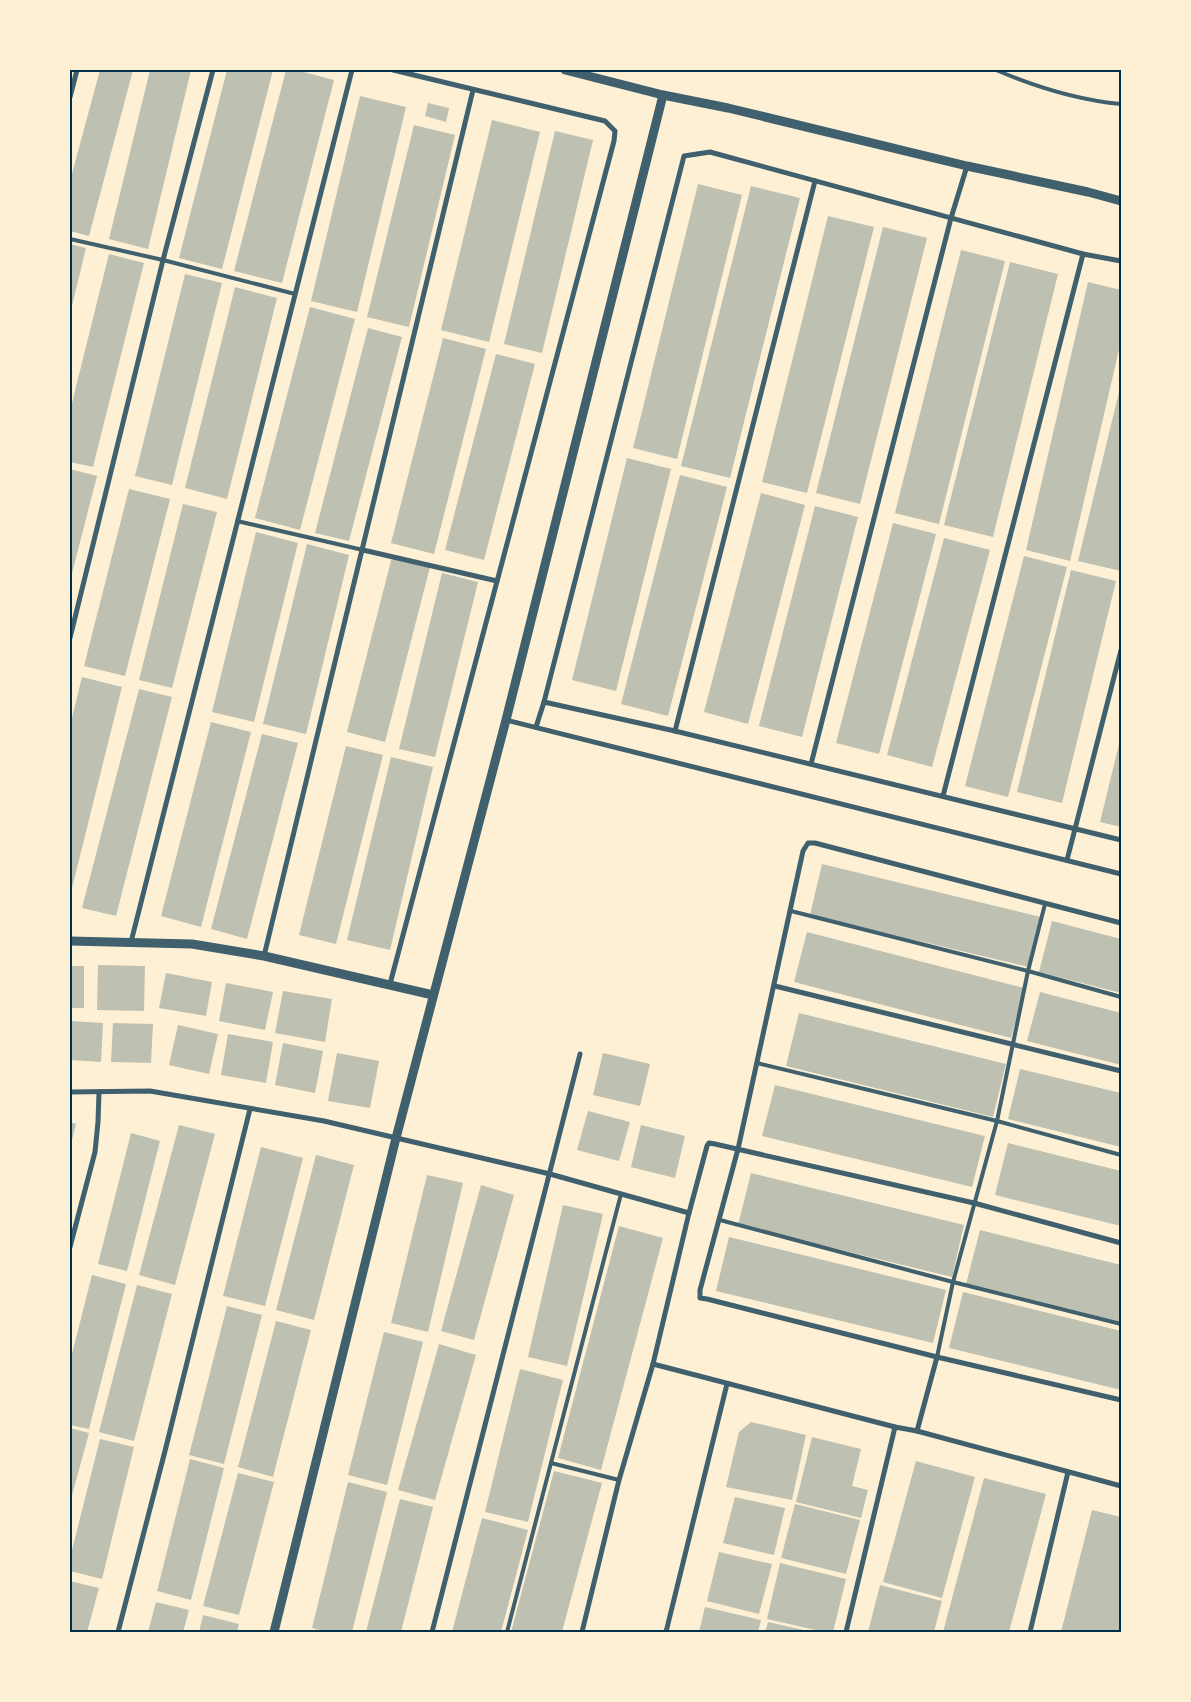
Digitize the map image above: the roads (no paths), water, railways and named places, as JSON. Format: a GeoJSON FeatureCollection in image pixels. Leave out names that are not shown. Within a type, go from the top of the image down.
{"type":"FeatureCollection","features":[{"type":"Feature","properties":{"kind":"street"},"geometry":{"type":"LineString","coordinates":[[70,97],[77,70]]}},
{"type":"Feature","properties":{"kind":"street"},"geometry":{"type":"LineString","coordinates":[[70,638],[162,260],[213,70]]}},
{"type":"Feature","properties":{"kind":"street"},"geometry":{"type":"LineString","coordinates":[[131,942],[352,70]]}},
{"type":"Feature","properties":{"kind":"street"},"geometry":{"type":"LineString","coordinates":[[390,984],[615,131],[605,121],[392,70]]}},
{"type":"Feature","properties":{"kind":"street"},"geometry":{"type":"LineString","coordinates":[[565,70],[663,95],[728,108],[1121,201]]}},
{"type":"Feature","properties":{"kind":"street"},"geometry":{"type":"LineString","coordinates":[[264,956],[473,90]]}},
{"type":"Feature","properties":{"kind":"street"},"geometry":{"type":"LineString","coordinates":[[274,1632],[396,1138],[506,720],[663,95]]}},
{"type":"Feature","properties":{"kind":"street"},"geometry":{"type":"LineString","coordinates":[[536,728],[684,156],[710,152],[1083,254],[1121,261]]}},
{"type":"Feature","properties":{"kind":"street"},"geometry":{"type":"LineString","coordinates":[[811,764],[951,218],[967,166]]}},
{"type":"Feature","properties":{"kind":"street"},"geometry":{"type":"LineString","coordinates":[[675,731],[814,181]]}},
{"type":"Feature","properties":{"kind":"street"},"geometry":{"type":"LineString","coordinates":[[943,796],[1083,254]]}},
{"type":"Feature","properties":{"kind":"street"},"geometry":{"type":"LineString","coordinates":[[363,550],[497,580]]}},
{"type":"Feature","properties":{"kind":"street"},"geometry":{"type":"LineString","coordinates":[[1067,860],[1121,650]]}},
{"type":"Feature","properties":{"kind":"street"},"geometry":{"type":"LineString","coordinates":[[544,702],[675,731],[1121,840]]}},
{"type":"Feature","properties":{"kind":"street"},"geometry":{"type":"LineString","coordinates":[[506,720],[1121,874]]}},
{"type":"Feature","properties":{"kind":"street"},"geometry":{"type":"LineString","coordinates":[[1121,923],[815,843],[808,843],[803,851],[738,1149],[700,1290],[700,1298],[937,1357],[1121,1400]]}},
{"type":"Feature","properties":{"kind":"street"},"geometry":{"type":"LineString","coordinates":[[70,941],[192,944],[264,956],[433,995]]}},
{"type":"Feature","properties":{"kind":"street"},"geometry":{"type":"LineString","coordinates":[[775,986],[1121,1071]]}},
{"type":"Feature","properties":{"kind":"street"},"geometry":{"type":"LineString","coordinates":[[432,1632],[580,1054]]}},
{"type":"Feature","properties":{"kind":"street"},"geometry":{"type":"LineString","coordinates":[[70,1092],[150,1091],[324,1121],[550,1174],[689,1213]]}},
{"type":"Feature","properties":{"kind":"street"},"geometry":{"type":"LineString","coordinates":[[70,1247],[96,1152],[99,1092]]}},
{"type":"Feature","properties":{"kind":"street"},"geometry":{"type":"LineString","coordinates":[[118,1632],[250,1109]]}},
{"type":"Feature","properties":{"kind":"street"},"geometry":{"type":"LineString","coordinates":[[582,1632],[619,1480],[653,1364],[689,1213],[709,1143],[974,1203],[1121,1243]]}},
{"type":"Feature","properties":{"kind":"street"},"geometry":{"type":"LineString","coordinates":[[917,1431],[937,1357]]}},
{"type":"Feature","properties":{"kind":"street"},"geometry":{"type":"LineString","coordinates":[[653,1364],[895,1427],[917,1431],[1121,1486]]}},
{"type":"Feature","properties":{"kind":"street"},"geometry":{"type":"LineString","coordinates":[[666,1632],[727,1384]]}},
{"type":"Feature","properties":{"kind":"street"},"geometry":{"type":"LineString","coordinates":[[846,1632],[895,1427]]}},
{"type":"Feature","properties":{"kind":"street"},"geometry":{"type":"LineString","coordinates":[[1030,1632],[1068,1472]]}},
{"type":"Feature","properties":{"kind":"lane"},"geometry":{"type":"LineString","coordinates":[[996,70],[1038,87],[1100,102],[1121,104]]}},
{"type":"Feature","properties":{"kind":"lane"},"geometry":{"type":"LineString","coordinates":[[70,238],[295,294]]}},
{"type":"Feature","properties":{"kind":"lane"},"geometry":{"type":"LineString","coordinates":[[237,521],[363,550]]}},
{"type":"Feature","properties":{"kind":"lane"},"geometry":{"type":"LineString","coordinates":[[937,1357],[953,1282],[997,1121],[1028,971],[1045,904]]}},
{"type":"Feature","properties":{"kind":"lane"},"geometry":{"type":"LineString","coordinates":[[791,911],[1028,971],[1121,997]]}},
{"type":"Feature","properties":{"kind":"lane"},"geometry":{"type":"LineString","coordinates":[[758,1064],[997,1121],[1121,1154]]}},
{"type":"Feature","properties":{"kind":"lane"},"geometry":{"type":"LineString","coordinates":[[507,1632],[621,1194]]}},
{"type":"Feature","properties":{"kind":"lane"},"geometry":{"type":"LineString","coordinates":[[720,1220],[953,1282],[1121,1324]]}},
{"type":"Feature","properties":{"kind":"lane"},"geometry":{"type":"LineString","coordinates":[[551,1463],[619,1480]]}}]}
